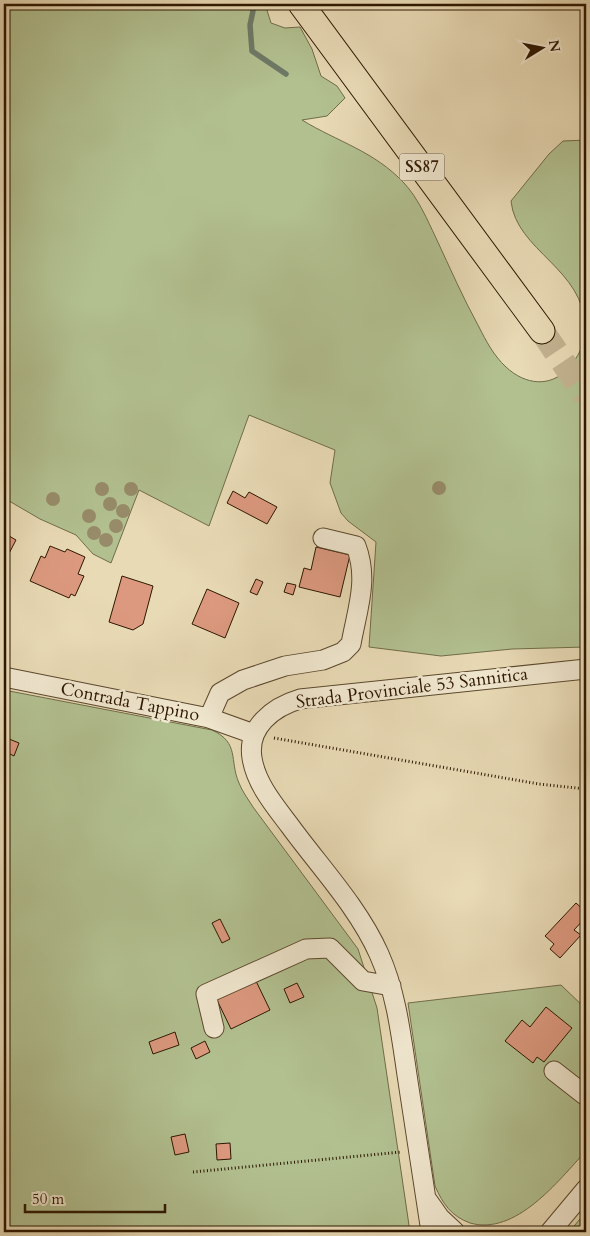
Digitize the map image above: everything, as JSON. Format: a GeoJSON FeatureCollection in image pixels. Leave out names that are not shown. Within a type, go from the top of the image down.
{"type":"FeatureCollection","features":[{"type":"Feature","properties":{"kind":"main road","name":"SS87"},"geometry":{"type":"LineString","coordinates":[[301,4],[542,331]]}},
{"type":"Feature","properties":{"kind":"street"},"geometry":{"type":"LineString","coordinates":[[209,718],[220,693],[235,684],[285,666],[323,660],[343,652],[351,644],[364,578],[362,562],[356,546],[323,538]]}},
{"type":"Feature","properties":{"kind":"street","name":"Strada Provinciale 53 Sannitica"},"geometry":{"type":"LineString","coordinates":[[254,734],[272,712],[300,699],[586,669]]}},
{"type":"Feature","properties":{"kind":"street","name":"Contrada Tappino"},"geometry":{"type":"LineString","coordinates":[[4,677],[209,718],[254,734]]}},
{"type":"Feature","properties":{"kind":"street"},"geometry":{"type":"LineString","coordinates":[[254,734],[252,757],[263,789],[362,923],[379,954],[391,986],[398,1016],[431,1232]]}},
{"type":"Feature","properties":{"kind":"street"},"geometry":{"type":"LineString","coordinates":[[214,1028],[206,994],[306,948],[330,948],[363,981],[391,986]]}},
{"type":"Feature","properties":{"kind":"street"},"geometry":{"type":"LineString","coordinates":[[554,1071],[586,1096]]}},
{"type":"Feature","properties":{"kind":"street"},"geometry":{"type":"LineString","coordinates":[[548,1230],[586,1189]]}},
{"type":"Feature","properties":{"kind":"street"},"geometry":{"type":"LineString","coordinates":[[426,1197],[440,1218],[454,1232]]}},
{"type":"Feature","properties":{"kind":"path"},"geometry":{"type":"LineString","coordinates":[[254,734],[539,784],[586,789]]}},
{"type":"Feature","properties":{"kind":"path"},"geometry":{"type":"LineString","coordinates":[[193,1172],[419,1150]]}},
{"type":"Feature","properties":{"kind":"green space"},"geometry":{"type":"Polygon","coordinates":[[[4,4],[265,4],[271,23],[285,28],[300,27],[312,49],[321,76],[337,86],[345,98],[327,116],[302,120],[368,155],[404,183],[422,209],[484,338],[498,358],[513,373],[521,378],[538,382],[554,379],[572,364],[581,350],[585,328],[582,308],[574,290],[563,275],[525,234],[516,218],[511,201],[549,154],[563,141],[586,140],[586,647],[512,649],[441,656],[369,647],[376,542],[348,521],[341,513],[330,483],[335,450],[249,415],[209,526],[139,490],[111,563],[93,554],[76,535],[40,519],[4,498],[4,4]]]}},
{"type":"Feature","properties":{"kind":"green space"},"geometry":{"type":"Polygon","coordinates":[[[4,690],[212,730],[227,741],[232,753],[236,775],[245,795],[358,949],[377,1008],[410,1232],[4,1232],[4,690]]]}},
{"type":"Feature","properties":{"kind":"green space"},"geometry":{"type":"Polygon","coordinates":[[[561,985],[586,1009],[586,1151],[563,1177],[520,1214],[504,1221],[487,1225],[470,1223],[448,1209],[435,1186],[408,1003],[561,985]]]}},
{"type":"Feature","properties":{"kind":"green space"},"geometry":{"type":"Polygon","coordinates":[[[586,1212],[586,1232],[569,1232],[586,1212]]]}},
{"type":"Feature","properties":{"kind":"building"},"geometry":{"type":"Polygon","coordinates":[[[233,491],[245,498],[249,492],[277,507],[267,524],[227,503],[233,491]]]}},
{"type":"Feature","properties":{"kind":"building"},"geometry":{"type":"Polygon","coordinates":[[[4,533],[16,540],[4,563],[4,533]]]}},
{"type":"Feature","properties":{"kind":"building"},"geometry":{"type":"Polygon","coordinates":[[[50,546],[65,552],[67,549],[85,557],[78,574],[84,576],[75,596],[71,594],[69,598],[30,581],[41,556],[45,558],[50,546]]]}},
{"type":"Feature","properties":{"kind":"building"},"geometry":{"type":"Polygon","coordinates":[[[316,547],[350,555],[340,597],[299,587],[304,568],[311,570],[316,547]]]}},
{"type":"Feature","properties":{"kind":"building"},"geometry":{"type":"Polygon","coordinates":[[[122,576],[153,586],[143,624],[133,630],[109,622],[122,576]]]}},
{"type":"Feature","properties":{"kind":"building"},"geometry":{"type":"Polygon","coordinates":[[[256,579],[263,582],[257,595],[250,592],[256,579]]]}},
{"type":"Feature","properties":{"kind":"building"},"geometry":{"type":"Polygon","coordinates":[[[287,583],[296,585],[293,595],[284,592],[287,583]]]}},
{"type":"Feature","properties":{"kind":"building"},"geometry":{"type":"Polygon","coordinates":[[[207,589],[239,603],[225,638],[192,624],[207,589]]]}},
{"type":"Feature","properties":{"kind":"building"},"geometry":{"type":"Polygon","coordinates":[[[4,737],[19,743],[14,756],[4,751],[4,737]]]}},
{"type":"Feature","properties":{"kind":"building"},"geometry":{"type":"Polygon","coordinates":[[[576,903],[586,912],[586,917],[574,930],[581,935],[560,958],[550,949],[554,944],[545,936],[576,903]]]}},
{"type":"Feature","properties":{"kind":"building"},"geometry":{"type":"Polygon","coordinates":[[[220,919],[230,939],[222,943],[212,923],[220,919]]]}},
{"type":"Feature","properties":{"kind":"building"},"geometry":{"type":"Polygon","coordinates":[[[255,979],[270,1010],[231,1029],[216,998],[255,979]]]}},
{"type":"Feature","properties":{"kind":"building"},"geometry":{"type":"Polygon","coordinates":[[[297,983],[304,997],[290,1003],[284,989],[297,983]]]}},
{"type":"Feature","properties":{"kind":"building"},"geometry":{"type":"Polygon","coordinates":[[[546,1007],[572,1028],[544,1062],[537,1057],[533,1063],[505,1041],[522,1020],[530,1027],[546,1007]]]}},
{"type":"Feature","properties":{"kind":"building"},"geometry":{"type":"Polygon","coordinates":[[[175,1032],[179,1045],[153,1054],[149,1042],[175,1032]]]}},
{"type":"Feature","properties":{"kind":"building"},"geometry":{"type":"Polygon","coordinates":[[[205,1041],[210,1052],[196,1059],[191,1048],[205,1041]]]}},
{"type":"Feature","properties":{"kind":"building"},"geometry":{"type":"Polygon","coordinates":[[[185,1134],[189,1152],[175,1155],[171,1137],[185,1134]]]}},
{"type":"Feature","properties":{"kind":"building"},"geometry":{"type":"Polygon","coordinates":[[[230,1143],[231,1159],[217,1160],[216,1144],[230,1143]]]}},
{"type":"Feature","properties":{"kind":"waterway"},"geometry":{"type":"LineString","coordinates":[[251,4],[253,11],[250,25],[252,51],[286,74]]}},
{"type":"Feature","properties":{"kind":"tunnel"},"geometry":{"type":"LineString","coordinates":[[542,331],[586,396]]}}]}
